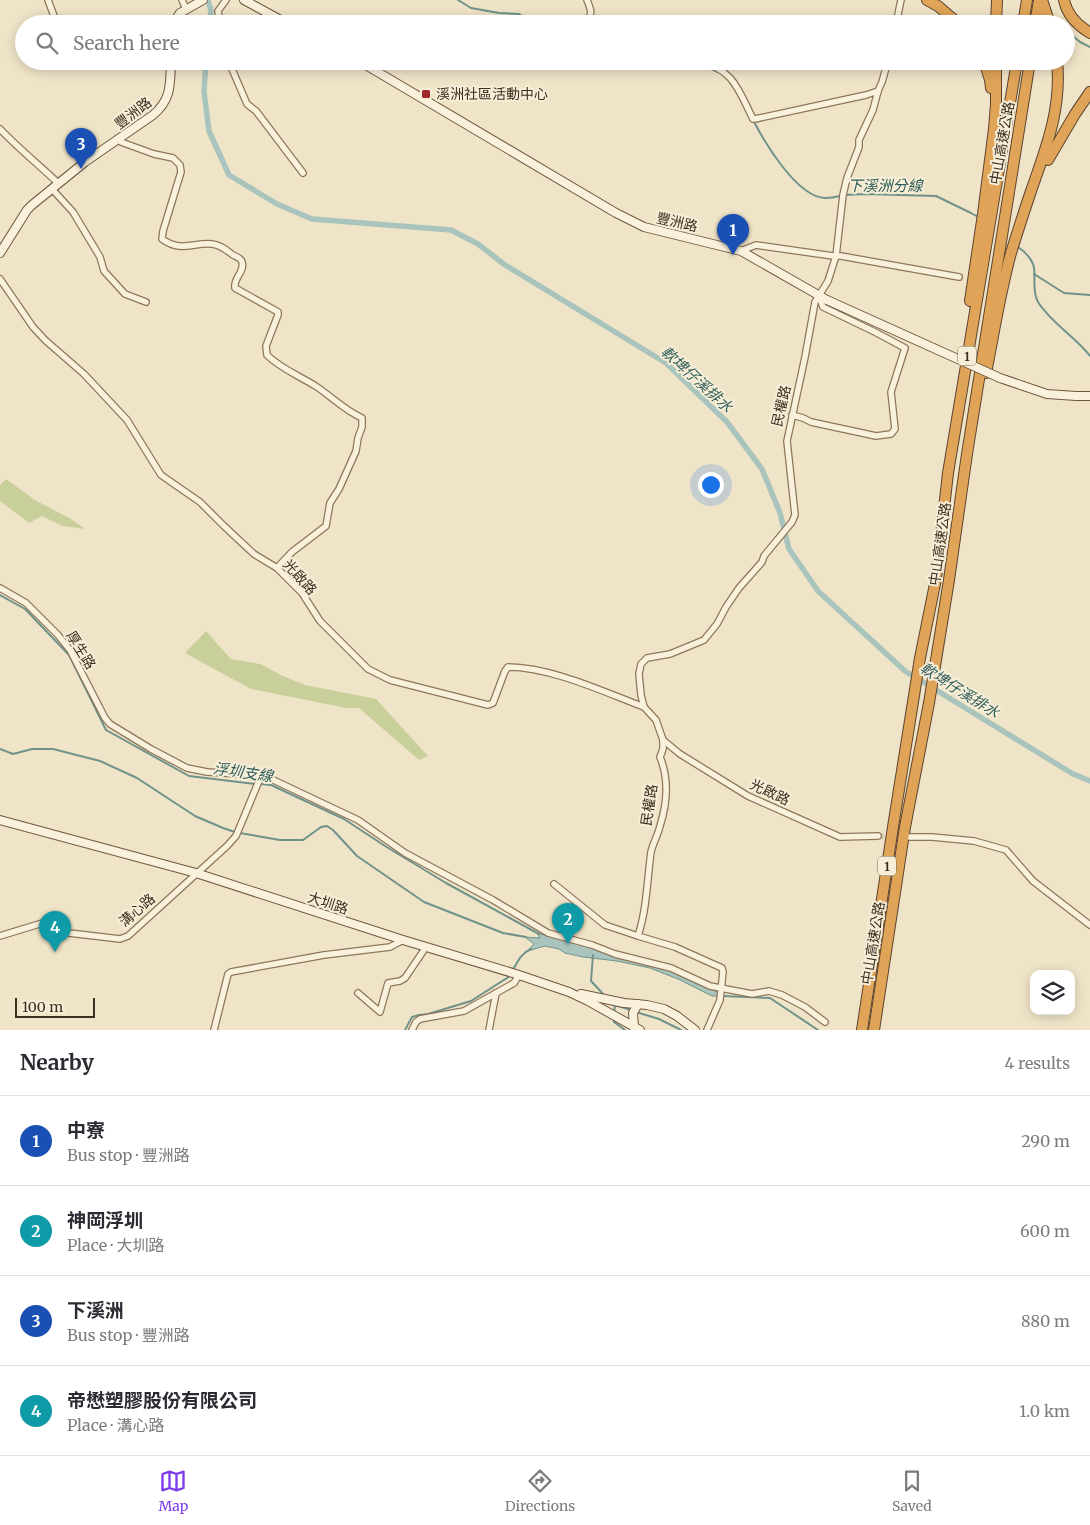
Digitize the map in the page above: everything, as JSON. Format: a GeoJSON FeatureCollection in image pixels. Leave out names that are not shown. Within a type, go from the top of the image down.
{"type":"FeatureCollection","features":[{"type":"Feature","properties":{"kind":"highway"},"geometry":{"type":"LineString","coordinates":[[927,0],[948,15]]}},
{"type":"Feature","properties":{"kind":"highway"},"geometry":{"type":"LineString","coordinates":[[996,15],[997,0]]}},
{"type":"Feature","properties":{"kind":"highway"},"geometry":{"type":"LineString","coordinates":[[1024,15],[1027,0]]}},
{"type":"Feature","properties":{"kind":"highway"},"geometry":{"type":"LineString","coordinates":[[1037,15],[1040,0]]}},
{"type":"Feature","properties":{"kind":"highway"},"geometry":{"type":"LineString","coordinates":[[1040,0],[1046,15]]}},
{"type":"Feature","properties":{"kind":"highway"},"geometry":{"type":"LineString","coordinates":[[1064,0],[1070,15]]}},
{"type":"Feature","properties":{"kind":"highway"},"geometry":{"type":"LineString","coordinates":[[1075,22],[1090,33]]}},
{"type":"Feature","properties":{"kind":"highway"},"geometry":{"type":"LineString","coordinates":[[987,70],[990,80],[994,129]]}},
{"type":"Feature","properties":{"kind":"highway"},"geometry":{"type":"LineString","coordinates":[[987,213],[996,104],[996,70]]}},
{"type":"Feature","properties":{"kind":"highway","name":"中山高速公路"},"geometry":{"type":"LineString","coordinates":[[862,1030],[920,658],[936,579],[948,473],[987,213],[1015,70]]}},
{"type":"Feature","properties":{"kind":"highway","name":"中山高速公路"},"geometry":{"type":"LineString","coordinates":[[874,1030],[905,827],[950,580],[999,244],[1028,70]]}},
{"type":"Feature","properties":{"kind":"highway"},"geometry":{"type":"LineString","coordinates":[[1052,145],[1058,87],[1057,70]]}},
{"type":"Feature","properties":{"kind":"highway"},"geometry":{"type":"LineString","coordinates":[[967,454],[980,405],[1001,292],[1021,223],[1052,145],[1090,92]]}},
{"type":"Feature","properties":{"kind":"street"},"geometry":{"type":"LineString","coordinates":[[48,0],[54,15]]}},
{"type":"Feature","properties":{"kind":"street"},"geometry":{"type":"LineString","coordinates":[[182,0],[188,8]]}},
{"type":"Feature","properties":{"kind":"street"},"geometry":{"type":"LineString","coordinates":[[179,15],[203,0]]}},
{"type":"Feature","properties":{"kind":"street"},"geometry":{"type":"LineString","coordinates":[[219,15],[218,10],[226,0]]}},
{"type":"Feature","properties":{"kind":"street"},"geometry":{"type":"LineString","coordinates":[[244,0],[272,15]]}},
{"type":"Feature","properties":{"kind":"street"},"geometry":{"type":"LineString","coordinates":[[587,0],[592,10],[590,15]]}},
{"type":"Feature","properties":{"kind":"street"},"geometry":{"type":"LineString","coordinates":[[898,15],[901,0]]}},
{"type":"Feature","properties":{"kind":"street","name":"豐洲路"},"geometry":{"type":"LineString","coordinates":[[0,253],[29,207],[153,115],[165,103],[170,91],[171,70]]}},
{"type":"Feature","properties":{"kind":"street"},"geometry":{"type":"LineString","coordinates":[[232,70],[247,104],[256,111],[303,172]]}},
{"type":"Feature","properties":{"kind":"street","name":"豐洲路"},"geometry":{"type":"LineString","coordinates":[[374,70],[616,213],[644,227],[741,250],[823,298],[1000,378],[1047,394],[1090,396]]}},
{"type":"Feature","properties":{"kind":"street"},"geometry":{"type":"LineString","coordinates":[[722,70],[734,81],[752,119],[866,95],[878,90]]}},
{"type":"Feature","properties":{"kind":"street","name":"民權路"},"geometry":{"type":"LineString","coordinates":[[638,936],[644,919],[652,849],[660,826],[667,788],[665,769],[660,758],[663,740],[656,720],[644,707],[641,695],[639,674],[641,664],[647,658],[670,654],[704,640],[739,588],[762,562],[764,556],[792,522],[795,515],[786,441],[815,302],[823,298],[836,256],[845,186],[859,148],[859,140],[873,110],[885,70]]}},
{"type":"Feature","properties":{"kind":"street"},"geometry":{"type":"LineString","coordinates":[[0,129],[32,158],[55,186],[100,257],[104,271],[125,294],[146,302]]}},
{"type":"Feature","properties":{"kind":"street"},"geometry":{"type":"LineString","coordinates":[[119,139],[121,142],[154,154],[172,158],[180,164],[182,172],[163,231],[162,240],[169,244],[181,246],[214,245],[224,248],[241,259],[242,269],[234,283],[235,288],[278,313],[266,346],[267,355],[363,420],[356,452],[339,489],[330,503],[326,526],[292,552],[277,568]]}},
{"type":"Feature","properties":{"kind":"street"},"geometry":{"type":"LineString","coordinates":[[741,250],[756,245],[836,256],[959,277]]}},
{"type":"Feature","properties":{"kind":"street","name":"光啟路"},"geometry":{"type":"LineString","coordinates":[[0,279],[33,327],[84,374],[127,420],[161,475],[200,502],[254,554],[277,568],[302,593],[320,621],[368,669],[390,680],[488,706],[493,703],[505,671],[508,667],[516,667],[560,676],[644,707]]}},
{"type":"Feature","properties":{"kind":"street"},"geometry":{"type":"LineString","coordinates":[[792,415],[811,422],[876,436],[891,434],[896,429],[891,392],[905,348],[823,307],[823,298]]}},
{"type":"Feature","properties":{"kind":"street","name":"厚生路"},"geometry":{"type":"LineString","coordinates":[[0,588],[26,603],[58,635],[70,650],[105,718],[117,729],[187,768],[258,781]]}},
{"type":"Feature","properties":{"kind":"street","name":"光啟路"},"geometry":{"type":"LineString","coordinates":[[663,740],[680,754],[729,785],[764,804],[840,837],[878,836]]}},
{"type":"Feature","properties":{"kind":"street"},"geometry":{"type":"LineString","coordinates":[[196,874],[227,846],[238,832],[258,781],[295,789],[358,820],[405,853],[493,900],[548,933],[592,944],[616,954],[671,968],[721,990],[752,994],[769,991],[782,995],[805,1007],[825,1022]]}},
{"type":"Feature","properties":{"kind":"street","name":"大圳路"},"geometry":{"type":"LineString","coordinates":[[0,820],[196,874],[514,973],[569,992],[637,1028]]}},
{"type":"Feature","properties":{"kind":"street"},"geometry":{"type":"LineString","coordinates":[[909,837],[974,841],[1006,850],[1033,881],[1090,924]]}},
{"type":"Feature","properties":{"kind":"street","name":"溝心路"},"geometry":{"type":"LineString","coordinates":[[0,936],[49,921],[69,934],[125,938],[196,874]]}},
{"type":"Feature","properties":{"kind":"street"},"geometry":{"type":"LineString","coordinates":[[554,884],[605,925],[675,947],[722,968],[724,972],[720,1000],[707,1030]]}},
{"type":"Feature","properties":{"kind":"street"},"geometry":{"type":"LineString","coordinates":[[214,1030],[228,974],[231,972],[324,955],[390,947],[403,940]]}},
{"type":"Feature","properties":{"kind":"street"},"geometry":{"type":"LineString","coordinates":[[358,992],[380,1012],[388,983],[405,978],[426,947]]}},
{"type":"Feature","properties":{"kind":"street"},"geometry":{"type":"LineString","coordinates":[[412,1030],[420,1019],[464,1011],[514,983],[514,973]]}},
{"type":"Feature","properties":{"kind":"street"},"geometry":{"type":"LineString","coordinates":[[569,992],[608,999],[636,1008],[664,1009],[695,1030]]}},
{"type":"Feature","properties":{"kind":"street"},"geometry":{"type":"LineString","coordinates":[[489,1030],[496,993]]}},
{"type":"Feature","properties":{"kind":"street"},"geometry":{"type":"LineString","coordinates":[[636,1008],[637,1028]]}},
{"type":"Feature","properties":{"kind":"green space"},"geometry":{"type":"Polygon","coordinates":[[[6,479],[35,500],[71,519],[85,529],[62,526],[42,516],[29,523],[0,501],[0,485],[6,479]]]}},
{"type":"Feature","properties":{"kind":"green space"},"geometry":{"type":"Polygon","coordinates":[[[206,631],[231,659],[260,664],[305,685],[376,699],[428,756],[419,760],[359,708],[346,708],[251,689],[185,653],[206,631]]]}},
{"type":"Feature","properties":{"kind":"water"},"geometry":{"type":"Polygon","coordinates":[[[537,933],[669,968],[719,993],[718,996],[712,996],[650,968],[617,961],[583,957],[545,946],[528,950],[534,944],[525,937],[540,938],[537,933]]]}},
{"type":"Feature","properties":{"kind":"waterway","name":"軟埤仔溪排水"},"geometry":{"type":"LineString","coordinates":[[208,0],[211,15]]}},
{"type":"Feature","properties":{"kind":"waterway","name":"下溪洲分線"},"geometry":{"type":"LineString","coordinates":[[458,0],[471,8],[521,15]]}},
{"type":"Feature","properties":{"kind":"waterway"},"geometry":{"type":"LineString","coordinates":[[1075,38],[1090,47]]}},
{"type":"Feature","properties":{"kind":"waterway","name":"軟埤仔溪排水"},"geometry":{"type":"LineString","coordinates":[[205,70],[204,92],[209,131],[229,175],[277,204],[312,219],[451,230],[478,244],[505,265],[666,363],[727,422],[762,469],[780,513],[789,549],[818,591],[905,671],[1073,774],[1090,781]]}},
{"type":"Feature","properties":{"kind":"waterway","name":"下溪洲分線"},"geometry":{"type":"LineString","coordinates":[[712,70],[718,72]]}},
{"type":"Feature","properties":{"kind":"waterway","name":"下溪洲分線"},"geometry":{"type":"LineString","coordinates":[[753,120],[774,155],[793,179],[804,189],[814,195],[825,198],[840,196]]}},
{"type":"Feature","properties":{"kind":"waterway","name":"下溪洲分線"},"geometry":{"type":"LineString","coordinates":[[845,195],[936,196],[978,217]]}},
{"type":"Feature","properties":{"kind":"waterway","name":"下溪洲分線"},"geometry":{"type":"LineString","coordinates":[[1018,247],[1027,254],[1033,264],[1035,292],[1038,302],[1050,317],[1078,342],[1090,356]]}},
{"type":"Feature","properties":{"kind":"waterway"},"geometry":{"type":"LineString","coordinates":[[1034,274],[1064,293],[1090,295]]}},
{"type":"Feature","properties":{"kind":"waterway","name":"浮圳支線"},"geometry":{"type":"LineString","coordinates":[[0,595],[25,609],[69,655],[106,730],[189,776],[255,784]]}},
{"type":"Feature","properties":{"kind":"waterway"},"geometry":{"type":"LineString","coordinates":[[0,749],[13,754],[32,749],[53,749],[100,761],[137,778],[195,816],[235,832]]}},
{"type":"Feature","properties":{"kind":"waterway","name":"浮圳支線"},"geometry":{"type":"LineString","coordinates":[[260,784],[271,785],[344,819],[446,883],[539,934]]}},
{"type":"Feature","properties":{"kind":"waterway"},"geometry":{"type":"LineString","coordinates":[[240,833],[280,840],[303,840],[321,827],[327,826],[357,856],[424,902],[503,933],[526,937]]}},
{"type":"Feature","properties":{"kind":"waterway"},"geometry":{"type":"LineString","coordinates":[[512,971],[522,956],[531,949]]}},
{"type":"Feature","properties":{"kind":"waterway"},"geometry":{"type":"LineString","coordinates":[[593,955],[591,981],[604,995]]}},
{"type":"Feature","properties":{"kind":"waterway"},"geometry":{"type":"LineString","coordinates":[[405,1030],[412,1017],[471,1001],[510,976]]}},
{"type":"Feature","properties":{"kind":"waterway"},"geometry":{"type":"LineString","coordinates":[[723,996],[770,998],[818,1030]]}},
{"type":"Feature","properties":{"kind":"waterway"},"geometry":{"type":"LineString","coordinates":[[613,1004],[615,1005],[614,1013]]}},
{"type":"Feature","properties":{"kind":"waterway"},"geometry":{"type":"LineString","coordinates":[[615,1005],[631,1010]]}},
{"type":"Feature","properties":{"kind":"waterway"},"geometry":{"type":"LineString","coordinates":[[636,1012],[659,1019],[681,1030]]}},
{"type":"Feature","properties":{"kind":"waterway"},"geometry":{"type":"LineString","coordinates":[[614,1018],[614,1022],[625,1030]]}},
{"type":"Feature","properties":{"kind":"tunnel"},"geometry":{"type":"LineString","coordinates":[[878,836],[905,837]]}},
{"type":"Feature","properties":{"kind":"place","name":"溪洲社區活動中心"},"geometry":{"type":"Point","coordinates":[426,94]}},
{"type":"Feature","properties":{"kind":"place","name":"下溪洲"},"geometry":{"type":"Point","coordinates":[81,169]}},
{"type":"Feature","properties":{"kind":"place","name":"中寮"},"geometry":{"type":"Point","coordinates":[733,255]}},
{"type":"Feature","properties":{"kind":"place","name":"神岡浮圳"},"geometry":{"type":"Point","coordinates":[568,944]}},
{"type":"Feature","properties":{"kind":"place","name":"帝懋塑膠股份有限公司"},"geometry":{"type":"Point","coordinates":[55,952]}}]}
